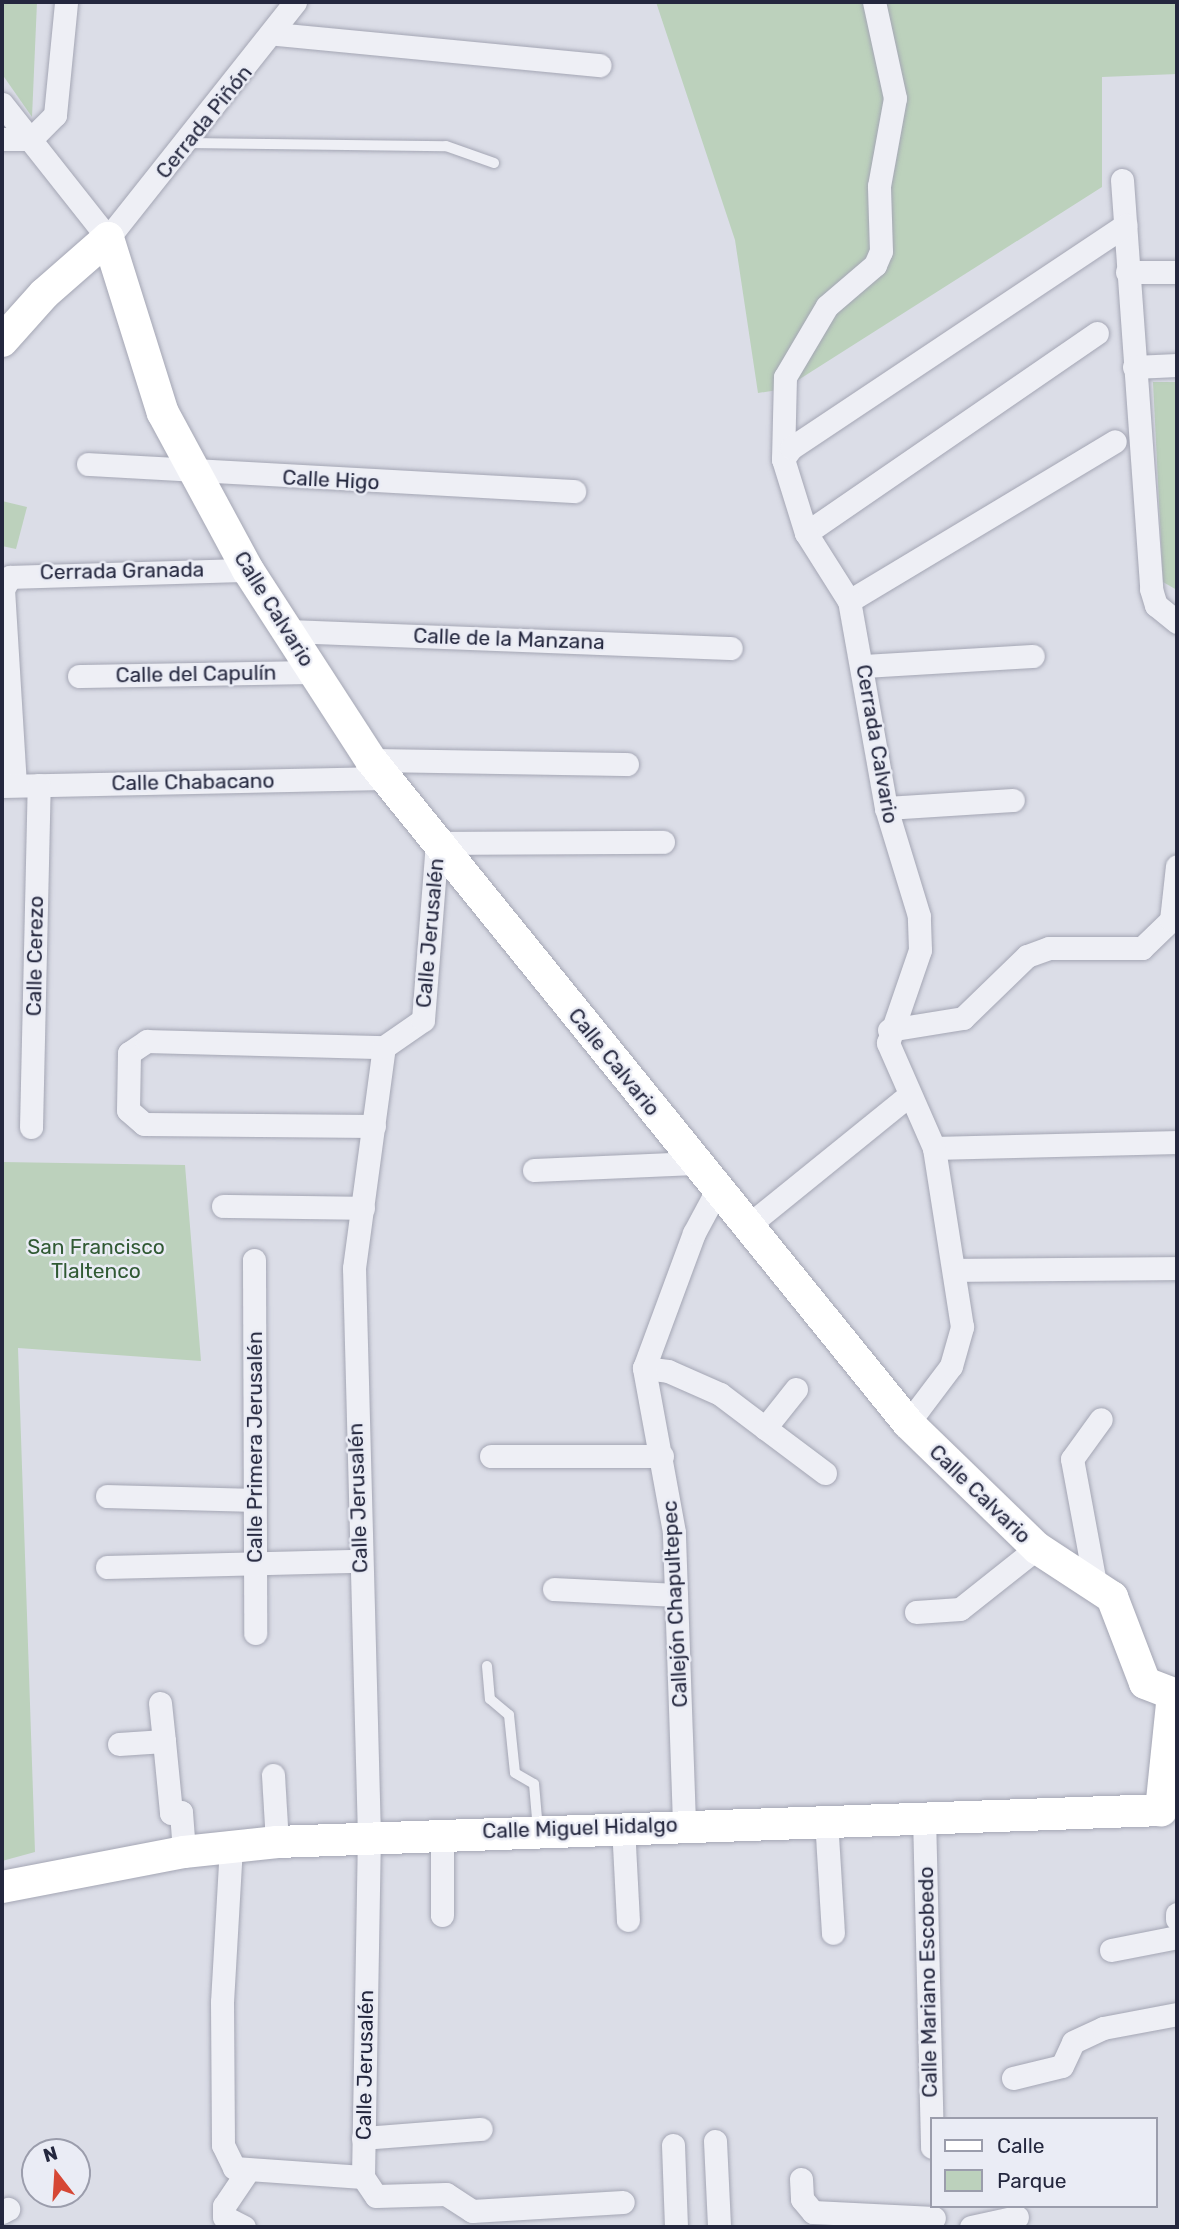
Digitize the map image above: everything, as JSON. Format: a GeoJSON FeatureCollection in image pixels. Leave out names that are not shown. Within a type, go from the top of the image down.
{"type":"FeatureCollection","features":[{"type":"Feature","properties":{"kind":"street"},"geometry":{"type":"LineString","coordinates":[[2,139],[31,139],[55,116],[66,2]]}},
{"type":"Feature","properties":{"kind":"street","name":"Cerrada Piñón"},"geometry":{"type":"LineString","coordinates":[[108,239],[276,34],[295,2]]}},
{"type":"Feature","properties":{"kind":"street","name":"Cerrada Calvario"},"geometry":{"type":"LineString","coordinates":[[874,2],[895,99],[878,186],[881,251],[875,265],[827,306],[785,377],[783,459],[806,533],[849,601],[863,666],[886,808],[913,885],[920,950],[889,1030]]}},
{"type":"Feature","properties":{"kind":"street"},"geometry":{"type":"LineString","coordinates":[[276,34],[600,65]]}},
{"type":"Feature","properties":{"kind":"street"},"geometry":{"type":"LineString","coordinates":[[2,104],[108,239],[44,294],[2,341]]}},
{"type":"Feature","properties":{"kind":"street"},"geometry":{"type":"LineString","coordinates":[[1122,180],[1150,589],[1156,605],[1177,622]]}},
{"type":"Feature","properties":{"kind":"street"},"geometry":{"type":"LineString","coordinates":[[783,459],[791,448],[1125,225]]}},
{"type":"Feature","properties":{"kind":"street","name":"Calle Calvario"},"geometry":{"type":"LineString","coordinates":[[108,239],[148,379],[248,570],[378,769],[716,1192],[908,1423],[1037,1548],[1095,1583],[1112,1597],[1145,1683],[1175,1693],[1169,1816]]}},
{"type":"Feature","properties":{"kind":"street"},"geometry":{"type":"LineString","coordinates":[[1127,272],[1177,272]]}},
{"type":"Feature","properties":{"kind":"street"},"geometry":{"type":"LineString","coordinates":[[806,533],[1097,333]]}},
{"type":"Feature","properties":{"kind":"street"},"geometry":{"type":"LineString","coordinates":[[1134,367],[1177,365]]}},
{"type":"Feature","properties":{"kind":"street"},"geometry":{"type":"LineString","coordinates":[[849,601],[1115,441]]}},
{"type":"Feature","properties":{"kind":"street","name":"Calle Higo"},"geometry":{"type":"LineString","coordinates":[[88,464],[196,473],[574,491]]}},
{"type":"Feature","properties":{"kind":"street","name":"Cerrada Granada"},"geometry":{"type":"LineString","coordinates":[[2,589],[24,573],[248,570]]}},
{"type":"Feature","properties":{"kind":"street"},"geometry":{"type":"LineString","coordinates":[[2,589],[8,785]]}},
{"type":"Feature","properties":{"kind":"street","name":"Calle de la Manzana"},"geometry":{"type":"LineString","coordinates":[[287,631],[731,648]]}},
{"type":"Feature","properties":{"kind":"street"},"geometry":{"type":"LineString","coordinates":[[863,666],[1033,656]]}},
{"type":"Feature","properties":{"kind":"street","name":"Calle del Capulín"},"geometry":{"type":"LineString","coordinates":[[79,676],[314,672]]}},
{"type":"Feature","properties":{"kind":"street","name":"Calle Chabacano"},"geometry":{"type":"LineString","coordinates":[[8,785],[378,769],[627,764]]}},
{"type":"Feature","properties":{"kind":"street","name":"Calle Cerezo"},"geometry":{"type":"LineString","coordinates":[[31,1127],[39,785]]}},
{"type":"Feature","properties":{"kind":"street"},"geometry":{"type":"LineString","coordinates":[[886,808],[1013,800]]}},
{"type":"Feature","properties":{"kind":"street"},"geometry":{"type":"LineString","coordinates":[[438,843],[663,842]]}},
{"type":"Feature","properties":{"kind":"street","name":"Calle Jerusalén"},"geometry":{"type":"LineString","coordinates":[[363,2176],[369,1837],[353,1334],[363,1208],[384,1047],[423,1020],[438,843]]}},
{"type":"Feature","properties":{"kind":"street"},"geometry":{"type":"LineString","coordinates":[[908,1423],[951,1366],[962,1328],[934,1148],[908,1096],[888,1043],[889,1030],[963,1018],[982,1006],[1006,972],[1038,952],[1142,948],[1171,920],[1177,866]]}},
{"type":"Feature","properties":{"kind":"street"},"geometry":{"type":"LineString","coordinates":[[374,1126],[144,1124],[128,1110],[129,1053],[147,1041],[384,1047]]}},
{"type":"Feature","properties":{"kind":"street"},"geometry":{"type":"LineString","coordinates":[[746,1228],[908,1096]]}},
{"type":"Feature","properties":{"kind":"street"},"geometry":{"type":"LineString","coordinates":[[934,1148],[1177,1142]]}},
{"type":"Feature","properties":{"kind":"street"},"geometry":{"type":"LineString","coordinates":[[534,1170],[695,1163]]}},
{"type":"Feature","properties":{"kind":"street"},"geometry":{"type":"LineString","coordinates":[[716,1192],[694,1233],[644,1368],[668,1371],[720,1394],[825,1474]]}},
{"type":"Feature","properties":{"kind":"street"},"geometry":{"type":"LineString","coordinates":[[223,1206],[363,1208]]}},
{"type":"Feature","properties":{"kind":"street","name":"Calle Primera Jerusalén"},"geometry":{"type":"LineString","coordinates":[[254,1260],[255,1633]]}},
{"type":"Feature","properties":{"kind":"street"},"geometry":{"type":"LineString","coordinates":[[954,1270],[1177,1268]]}},
{"type":"Feature","properties":{"kind":"street","name":"Callejón Chapultepec"},"geometry":{"type":"LineString","coordinates":[[644,1368],[662,1456],[676,1595],[684,1823]]}},
{"type":"Feature","properties":{"kind":"street"},"geometry":{"type":"LineString","coordinates":[[765,1428],[796,1389]]}},
{"type":"Feature","properties":{"kind":"street"},"geometry":{"type":"LineString","coordinates":[[1095,1583],[1073,1459],[1101,1419]]}},
{"type":"Feature","properties":{"kind":"street"},"geometry":{"type":"LineString","coordinates":[[491,1456],[662,1456]]}},
{"type":"Feature","properties":{"kind":"street"},"geometry":{"type":"LineString","coordinates":[[107,1496],[255,1500]]}},
{"type":"Feature","properties":{"kind":"street"},"geometry":{"type":"LineString","coordinates":[[916,1612],[960,1609],[1037,1548]]}},
{"type":"Feature","properties":{"kind":"street"},"geometry":{"type":"LineString","coordinates":[[107,1567],[359,1561]]}},
{"type":"Feature","properties":{"kind":"street"},"geometry":{"type":"LineString","coordinates":[[554,1589],[676,1595]]}},
{"type":"Feature","properties":{"kind":"street"},"geometry":{"type":"LineString","coordinates":[[160,1703],[171,1813],[181,1812],[184,1852]]}},
{"type":"Feature","properties":{"kind":"street"},"geometry":{"type":"LineString","coordinates":[[119,1744],[164,1741]]}},
{"type":"Feature","properties":{"kind":"street"},"geometry":{"type":"LineString","coordinates":[[272,1775],[277,1842]]}},
{"type":"Feature","properties":{"kind":"street","name":"Calle Miguel Hidalgo"},"geometry":{"type":"LineString","coordinates":[[2,1887],[184,1852],[277,1842],[684,1823],[924,1816],[1169,1816]]}},
{"type":"Feature","properties":{"kind":"street","name":"Calle Mariano Escobedo"},"geometry":{"type":"LineString","coordinates":[[924,1816],[931,2117]]}},
{"type":"Feature","properties":{"kind":"street"},"geometry":{"type":"LineString","coordinates":[[826,1819],[832,1933]]}},
{"type":"Feature","properties":{"kind":"street"},"geometry":{"type":"LineString","coordinates":[[623,1826],[628,1920]]}},
{"type":"Feature","properties":{"kind":"street"},"geometry":{"type":"LineString","coordinates":[[442,1834],[442,1915]]}},
{"type":"Feature","properties":{"kind":"street"},"geometry":{"type":"LineString","coordinates":[[231,1846],[222,2002],[223,2145],[234,2168],[247,2172],[363,2176],[376,2196],[446,2194],[472,2211],[623,2202]]}},
{"type":"Feature","properties":{"kind":"street"},"geometry":{"type":"LineString","coordinates":[[1111,1950],[1177,1937]]}},
{"type":"Feature","properties":{"kind":"street"},"geometry":{"type":"LineString","coordinates":[[1013,2078],[1062,2066],[1073,2042],[1103,2028],[1177,2014]]}},
{"type":"Feature","properties":{"kind":"street"},"geometry":{"type":"LineString","coordinates":[[363,2138],[481,2129]]}},
{"type":"Feature","properties":{"kind":"street"},"geometry":{"type":"LineString","coordinates":[[715,2141],[719,2227]]}},
{"type":"Feature","properties":{"kind":"street"},"geometry":{"type":"LineString","coordinates":[[673,2145],[676,2227]]}},
{"type":"Feature","properties":{"kind":"street"},"geometry":{"type":"LineString","coordinates":[[244,2227],[224,2217],[224,2206],[247,2172]]}},
{"type":"Feature","properties":{"kind":"street"},"geometry":{"type":"LineString","coordinates":[[802,2179],[802,2199],[813,2212],[934,2217]]}},
{"type":"Feature","properties":{"kind":"street"},"geometry":{"type":"LineString","coordinates":[[971,2227],[1017,2217]]}},
{"type":"Feature","properties":{"kind":"lane"},"geometry":{"type":"LineString","coordinates":[[188,144],[446,146],[494,163]]}},
{"type":"Feature","properties":{"kind":"lane"},"geometry":{"type":"LineString","coordinates":[[487,1666],[490,1699],[509,1715],[515,1773],[534,1784],[537,1830]]}},
{"type":"Feature","properties":{"kind":"green space"},"geometry":{"type":"Polygon","coordinates":[[[2,2],[37,2],[32,117],[2,74],[2,2]]]}},
{"type":"Feature","properties":{"kind":"green space"},"geometry":{"type":"Polygon","coordinates":[[[656,2],[1177,2],[1177,74],[1102,77],[1102,187],[784,389],[758,393],[735,240],[656,2]]]}},
{"type":"Feature","properties":{"kind":"green space"},"geometry":{"type":"Polygon","coordinates":[[[1153,382],[1177,382],[1177,590],[1163,582],[1153,382]]]}},
{"type":"Feature","properties":{"kind":"green space"},"geometry":{"type":"Polygon","coordinates":[[[2,501],[27,507],[16,549],[2,546],[2,501]]]}},
{"type":"Feature","properties":{"kind":"green space","name":"San Francisco Tlaltenco"},"geometry":{"type":"Polygon","coordinates":[[[2,1162],[185,1165],[201,1361],[18,1348],[35,1852],[2,1861],[2,1162]]]}}]}
